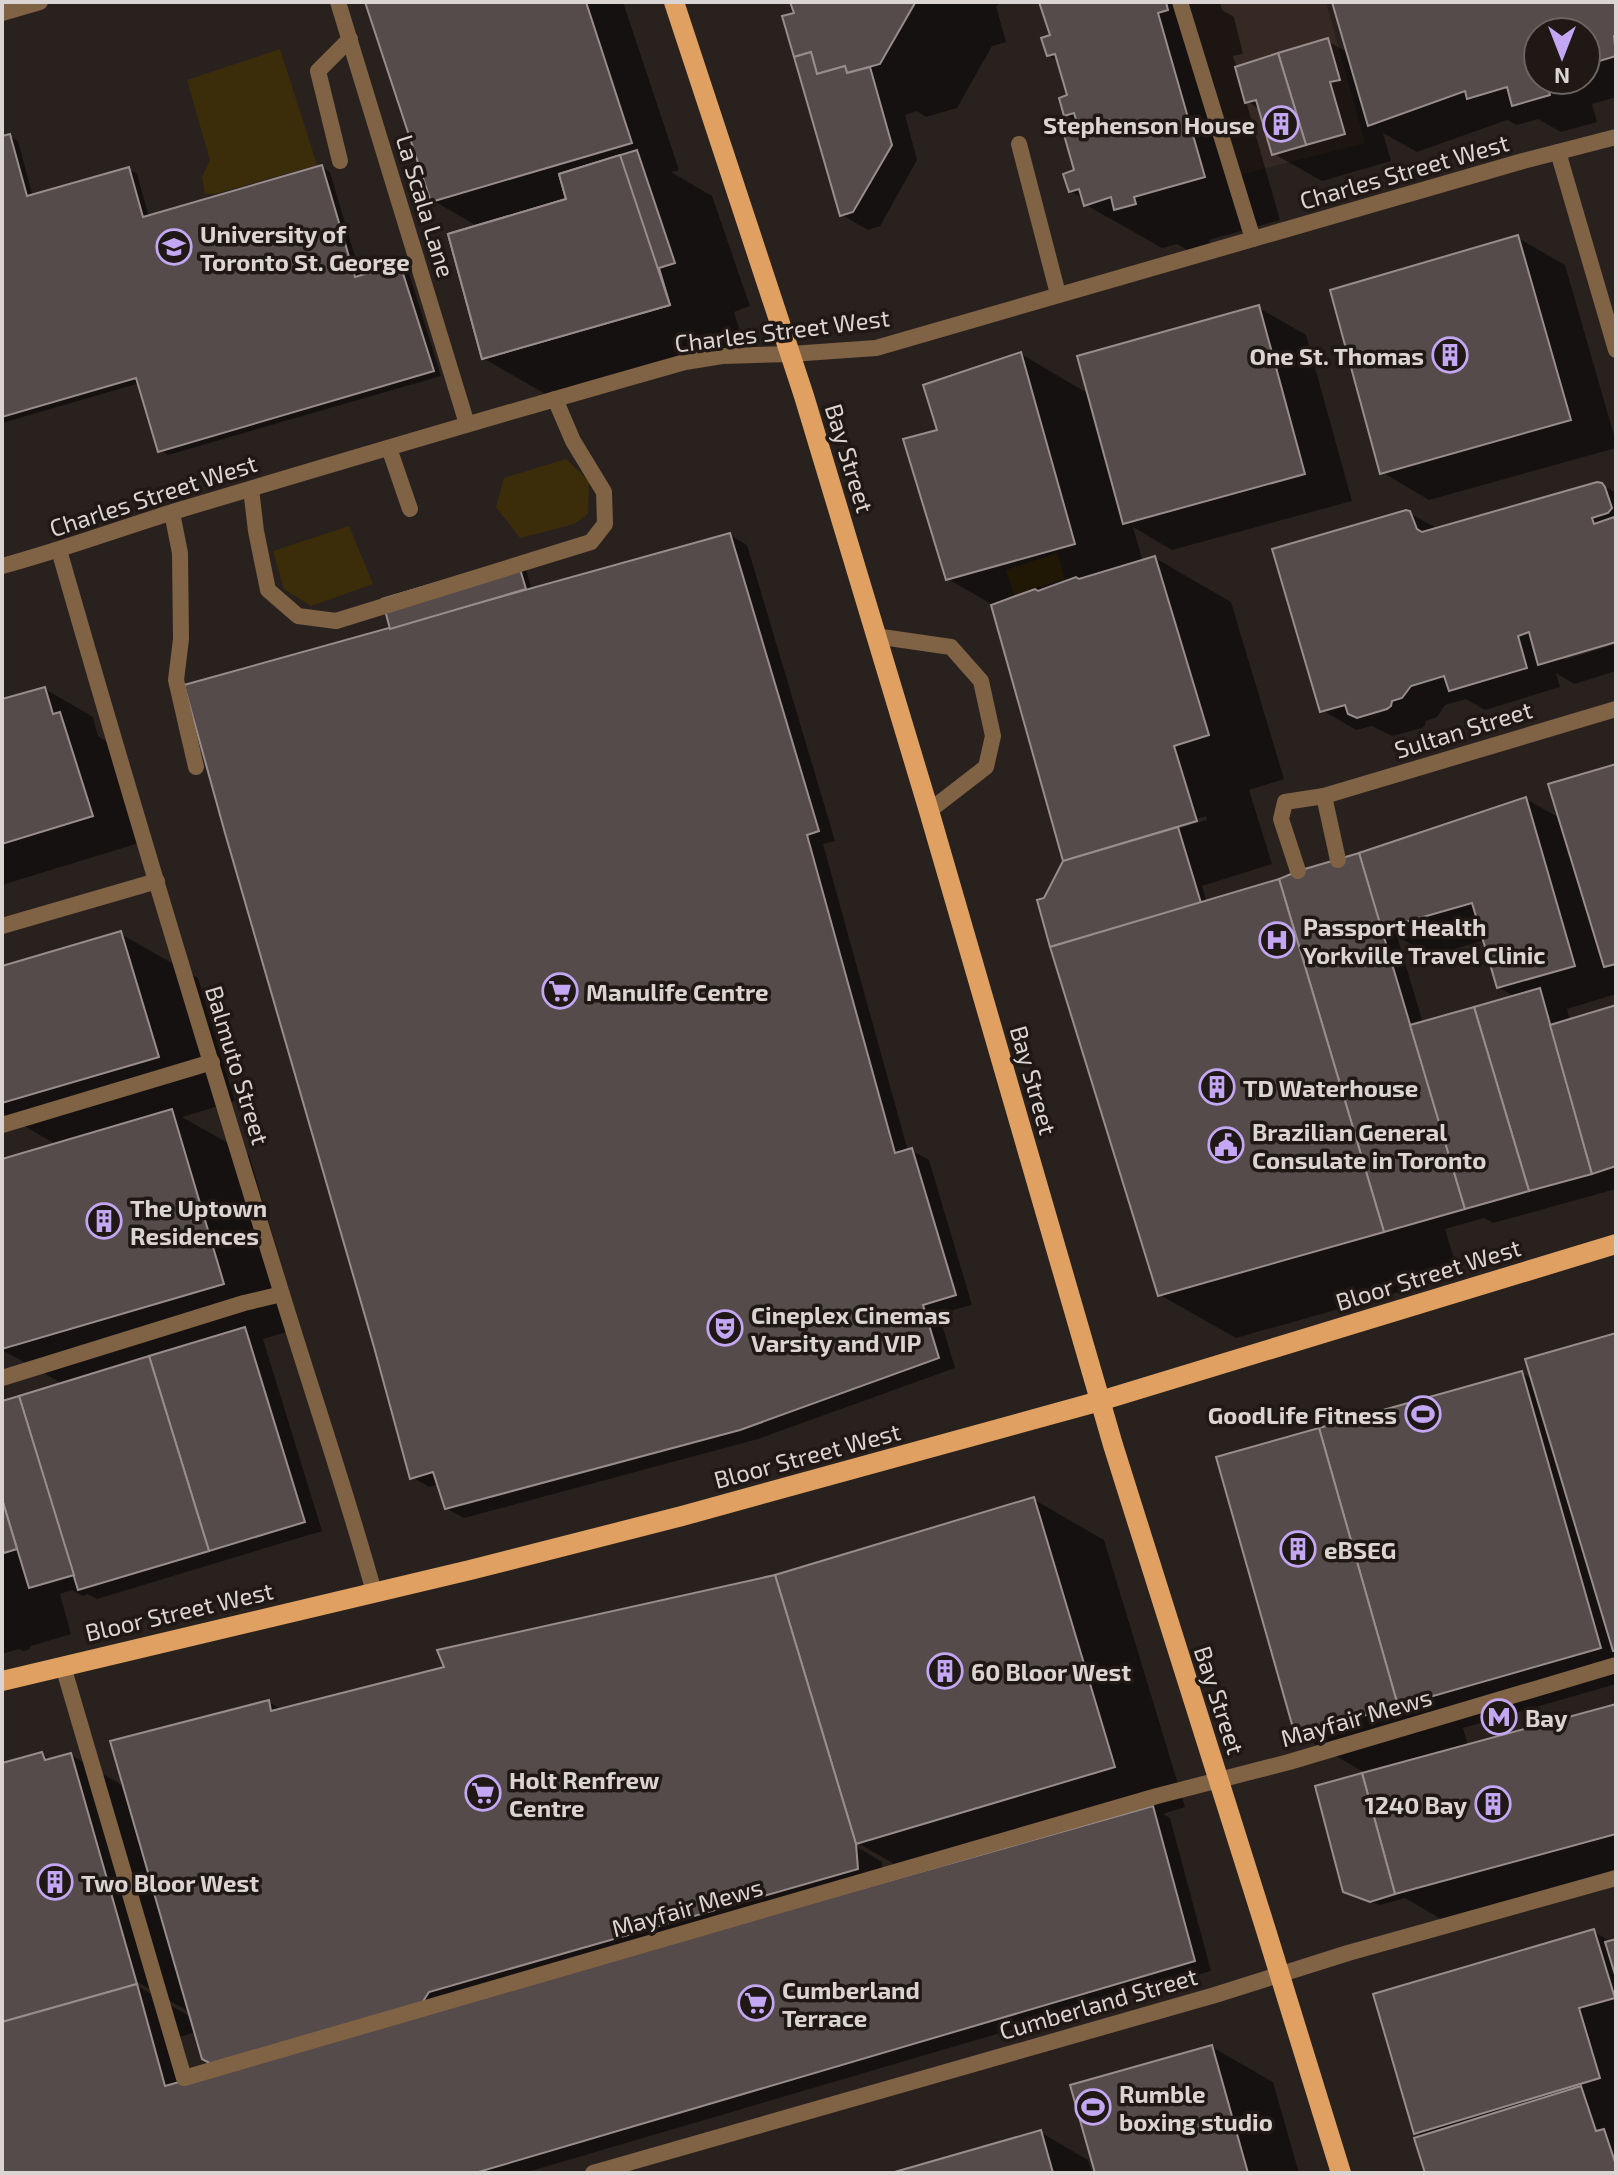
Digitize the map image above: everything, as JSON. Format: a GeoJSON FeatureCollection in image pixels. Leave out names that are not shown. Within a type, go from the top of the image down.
{"type":"FeatureCollection","features":[{"type":"Feature","properties":{"kind":"main road","name":"Bay Street"},"geometry":{"type":"LineString","coordinates":[[674,2],[791,354],[929,811],[1100,1401],[1341,2173]]}},
{"type":"Feature","properties":{"kind":"main road","name":"Bloor Street West"},"geometry":{"type":"LineString","coordinates":[[2,1681],[470,1570],[682,1516],[1100,1401],[1616,1244]]}},
{"type":"Feature","properties":{"kind":"street"},"geometry":{"type":"LineString","coordinates":[[2,13],[40,2]]}},
{"type":"Feature","properties":{"kind":"street","name":"La Scala Lane"},"geometry":{"type":"LineString","coordinates":[[338,2],[467,424]]}},
{"type":"Feature","properties":{"kind":"street"},"geometry":{"type":"LineString","coordinates":[[1180,2],[1253,239]]}},
{"type":"Feature","properties":{"kind":"street"},"geometry":{"type":"LineString","coordinates":[[340,161],[318,71],[350,39]]}},
{"type":"Feature","properties":{"kind":"street","name":"Charles Street West"},"geometry":{"type":"LineString","coordinates":[[2,566],[467,424],[685,362],[722,356],[876,348],[1616,137]]}},
{"type":"Feature","properties":{"kind":"street"},"geometry":{"type":"LineString","coordinates":[[1019,144],[1058,294]]}},
{"type":"Feature","properties":{"kind":"street"},"geometry":{"type":"LineString","coordinates":[[1558,152],[1616,350]]}},
{"type":"Feature","properties":{"kind":"street"},"geometry":{"type":"LineString","coordinates":[[251,489],[268,590],[298,616],[336,621],[591,542],[605,524],[604,492],[573,441],[555,399]]}},
{"type":"Feature","properties":{"kind":"street"},"geometry":{"type":"LineString","coordinates":[[389,448],[410,509]]}},
{"type":"Feature","properties":{"kind":"street"},"geometry":{"type":"LineString","coordinates":[[172,513],[180,553],[181,639],[176,680],[196,767]]}},
{"type":"Feature","properties":{"kind":"street","name":"Balmuto Street"},"geometry":{"type":"LineString","coordinates":[[59,550],[374,1592]]}},
{"type":"Feature","properties":{"kind":"street"},"geometry":{"type":"LineString","coordinates":[[875,636],[951,647],[981,681],[993,736],[986,767],[929,811]]}},
{"type":"Feature","properties":{"kind":"street","name":"Sultan Street"},"geometry":{"type":"LineString","coordinates":[[1298,871],[1281,819],[1285,802],[1324,796],[1616,709]]}},
{"type":"Feature","properties":{"kind":"street"},"geometry":{"type":"LineString","coordinates":[[1324,796],[1338,860]]}},
{"type":"Feature","properties":{"kind":"street"},"geometry":{"type":"LineString","coordinates":[[2,926],[157,881]]}},
{"type":"Feature","properties":{"kind":"street"},"geometry":{"type":"LineString","coordinates":[[2,1125],[212,1062]]}},
{"type":"Feature","properties":{"kind":"street"},"geometry":{"type":"LineString","coordinates":[[2,1378],[282,1294]]}},
{"type":"Feature","properties":{"kind":"street","name":"Mayfair Mews"},"geometry":{"type":"LineString","coordinates":[[63,1666],[184,2078],[1157,1796],[1289,1762],[1616,1665]]}},
{"type":"Feature","properties":{"kind":"street","name":"Cumberland Street"},"geometry":{"type":"LineString","coordinates":[[593,2173],[1616,1878]]}},
{"type":"Feature","properties":{"kind":"shaded area"},"geometry":{"type":"Polygon","coordinates":[[[1184,2],[1326,2],[1365,143],[1234,176],[1184,2]]]}},
{"type":"Feature","properties":{"kind":"shaded area"},"geometry":{"type":"Polygon","coordinates":[[[280,49],[317,165],[205,194],[202,177],[210,160],[187,80],[280,49]]]}},
{"type":"Feature","properties":{"kind":"shaded area"},"geometry":{"type":"Polygon","coordinates":[[[566,459],[589,481],[588,514],[574,524],[520,538],[496,507],[504,478],[566,459]]]}},
{"type":"Feature","properties":{"kind":"shaded area"},"geometry":{"type":"Polygon","coordinates":[[[349,526],[373,584],[311,606],[284,589],[273,551],[349,526]]]}},
{"type":"Feature","properties":{"kind":"shaded area"},"geometry":{"type":"Polygon","coordinates":[[[1057,553],[1065,579],[1014,595],[1006,570],[1057,553]]]}},
{"type":"Feature","properties":{"kind":"building"},"geometry":{"type":"Polygon","coordinates":[[[365,2],[586,2],[632,143],[431,202],[365,2]]]}},
{"type":"Feature","properties":{"kind":"building"},"geometry":{"type":"Polygon","coordinates":[[[790,2],[917,2],[880,64],[847,73],[845,66],[817,74],[811,52],[794,57],[782,16],[794,13],[790,2]]]}},
{"type":"Feature","properties":{"kind":"building"},"geometry":{"type":"Polygon","coordinates":[[[1039,2],[1166,2],[1168,10],[1158,13],[1205,177],[1134,197],[1136,204],[1114,210],[1111,197],[1084,206],[1079,189],[1069,192],[1063,174],[1074,170],[1064,135],[1079,130],[1074,113],[1064,116],[1059,98],[1067,95],[1055,54],[1047,56],[1041,38],[1050,35],[1039,2]]]}},
{"type":"Feature","properties":{"kind":"building"},"geometry":{"type":"Polygon","coordinates":[[[1332,2],[1616,2],[1616,56],[1602,60],[1602,16],[1522,16],[1522,96],[1547,96],[1512,106],[1507,87],[1467,99],[1465,91],[1368,126],[1332,2]]]}},
{"type":"Feature","properties":{"kind":"building"},"geometry":{"type":"Polygon","coordinates":[[[1328,38],[1340,80],[1330,82],[1345,134],[1306,145],[1278,53],[1328,38]]]}},
{"type":"Feature","properties":{"kind":"building"},"geometry":{"type":"Polygon","coordinates":[[[811,52],[817,74],[845,66],[847,73],[870,67],[892,145],[853,212],[840,216],[794,57],[811,52]]]}},
{"type":"Feature","properties":{"kind":"building","name":"Stephenson House"},"geometry":{"type":"Polygon","coordinates":[[[1278,53],[1306,145],[1272,155],[1256,100],[1245,103],[1235,67],[1278,53]]]}},
{"type":"Feature","properties":{"kind":"building"},"geometry":{"type":"Polygon","coordinates":[[[10,134],[27,196],[129,167],[143,217],[322,165],[355,277],[400,264],[434,371],[158,452],[136,378],[2,417],[2,136],[10,134]]]}},
{"type":"Feature","properties":{"kind":"building"},"geometry":{"type":"Polygon","coordinates":[[[637,150],[675,263],[659,268],[670,305],[482,359],[448,234],[566,199],[559,174],[637,150]]]}},
{"type":"Feature","properties":{"kind":"building"},"geometry":{"type":"Polygon","coordinates":[[[620,155],[670,305],[482,359],[448,234],[566,199],[559,174],[620,155]]]}},
{"type":"Feature","properties":{"kind":"building","name":"One St. Thomas"},"geometry":{"type":"Polygon","coordinates":[[[1518,235],[1571,420],[1380,474],[1330,290],[1518,235]]]}},
{"type":"Feature","properties":{"kind":"building"},"geometry":{"type":"Polygon","coordinates":[[[1259,305],[1305,474],[1123,524],[1077,356],[1259,305]]]}},
{"type":"Feature","properties":{"kind":"building"},"geometry":{"type":"Polygon","coordinates":[[[1021,352],[1075,544],[946,580],[903,439],[937,430],[923,385],[1021,352]]]}},
{"type":"Feature","properties":{"kind":"building"},"geometry":{"type":"Polygon","coordinates":[[[1597,482],[1605,487],[1612,508],[1608,513],[1592,518],[1594,524],[1614,517],[1616,523],[1616,642],[1538,665],[1529,632],[1518,636],[1527,668],[1449,691],[1444,676],[1411,686],[1402,698],[1392,701],[1387,709],[1357,718],[1348,714],[1345,705],[1320,712],[1272,549],[1406,510],[1410,511],[1417,529],[1422,532],[1597,482]]]}},
{"type":"Feature","properties":{"kind":"building","name":"Manulife Centre"},"geometry":{"type":"Polygon","coordinates":[[[730,533],[819,831],[807,835],[895,1153],[912,1148],[956,1295],[923,1305],[939,1358],[740,1430],[445,1509],[433,1472],[410,1479],[184,685],[730,533]]]}},
{"type":"Feature","properties":{"kind":"building"},"geometry":{"type":"Polygon","coordinates":[[[1155,556],[1209,735],[1174,746],[1197,821],[1063,861],[991,605],[1035,589],[1038,591],[1076,577],[1079,579],[1155,556]]]}},
{"type":"Feature","properties":{"kind":"building"},"geometry":{"type":"Polygon","coordinates":[[[517,559],[526,589],[390,629],[382,599],[517,559]]]}},
{"type":"Feature","properties":{"kind":"building"},"geometry":{"type":"Polygon","coordinates":[[[45,687],[53,714],[60,712],[93,816],[2,844],[2,699],[45,687]]]}},
{"type":"Feature","properties":{"kind":"building"},"geometry":{"type":"Polygon","coordinates":[[[1616,764],[1616,964],[1604,967],[1548,784],[1616,764]]]}},
{"type":"Feature","properties":{"kind":"building"},"geometry":{"type":"Polygon","coordinates":[[[1526,797],[1575,966],[1497,988],[1472,903],[1381,929],[1359,853],[1526,797]]]}},
{"type":"Feature","properties":{"kind":"building"},"geometry":{"type":"Polygon","coordinates":[[[1178,827],[1201,903],[1050,947],[1037,900],[1044,898],[1063,861],[1178,827]]]}},
{"type":"Feature","properties":{"kind":"building"},"geometry":{"type":"Polygon","coordinates":[[[1359,853],[1465,1209],[1384,1232],[1279,879],[1359,853]]]}},
{"type":"Feature","properties":{"kind":"building","name":"TD Waterhouse"},"geometry":{"type":"Polygon","coordinates":[[[1279,879],[1384,1232],[1158,1296],[1050,947],[1279,879]]]}},
{"type":"Feature","properties":{"kind":"building"},"geometry":{"type":"Polygon","coordinates":[[[121,931],[159,1057],[2,1103],[2,966],[121,931]]]}},
{"type":"Feature","properties":{"kind":"building"},"geometry":{"type":"Polygon","coordinates":[[[1540,988],[1592,1174],[1529,1191],[1474,1007],[1540,988]]]}},
{"type":"Feature","properties":{"kind":"building"},"geometry":{"type":"Polygon","coordinates":[[[1616,1005],[1616,1166],[1592,1174],[1550,1025],[1616,1005]]]}},
{"type":"Feature","properties":{"kind":"building"},"geometry":{"type":"Polygon","coordinates":[[[1474,1007],[1529,1191],[1465,1209],[1410,1025],[1474,1007]]]}},
{"type":"Feature","properties":{"kind":"building","name":"The Uptown Residences"},"geometry":{"type":"Polygon","coordinates":[[[172,1109],[224,1284],[2,1349],[2,1159],[172,1109]]]}},
{"type":"Feature","properties":{"kind":"building"},"geometry":{"type":"Polygon","coordinates":[[[245,1327],[305,1522],[209,1551],[149,1356],[245,1327]]]}},
{"type":"Feature","properties":{"kind":"building"},"geometry":{"type":"Polygon","coordinates":[[[1616,1333],[1616,1650],[1613,1651],[1525,1359],[1616,1333]]]}},
{"type":"Feature","properties":{"kind":"building"},"geometry":{"type":"Polygon","coordinates":[[[149,1356],[209,1551],[78,1590],[19,1396],[149,1356]]]}},
{"type":"Feature","properties":{"kind":"building"},"geometry":{"type":"Polygon","coordinates":[[[1522,1371],[1601,1648],[1398,1706],[1319,1428],[1522,1371]]]}},
{"type":"Feature","properties":{"kind":"building"},"geometry":{"type":"Polygon","coordinates":[[[19,1396],[74,1575],[29,1588],[2,1499],[2,1401],[19,1396]]]}},
{"type":"Feature","properties":{"kind":"building","name":"eBSEG"},"geometry":{"type":"Polygon","coordinates":[[[1319,1428],[1398,1706],[1295,1735],[1216,1457],[1319,1428]]]}},
{"type":"Feature","properties":{"kind":"building","name":"60 Bloor West"},"geometry":{"type":"Polygon","coordinates":[[[1034,1497],[1115,1767],[856,1844],[775,1575],[1034,1497]]]}},
{"type":"Feature","properties":{"kind":"building"},"geometry":{"type":"Polygon","coordinates":[[[2,1499],[17,1549],[4,1553],[2,1547],[2,1499]]]}},
{"type":"Feature","properties":{"kind":"building","name":"Holt Renfrew Centre"},"geometry":{"type":"Polygon","coordinates":[[[775,1575],[856,1844],[858,1869],[429,1992],[420,2006],[213,2065],[202,2059],[110,1741],[269,1700],[271,1711],[444,1667],[437,1650],[775,1575]]]}},
{"type":"Feature","properties":{"kind":"building","name":"1240 Bay"},"geometry":{"type":"Polygon","coordinates":[[[1616,1704],[1616,1834],[1395,1894],[1362,1773],[1616,1704]]]}},
{"type":"Feature","properties":{"kind":"building","name":"Two Bloor West"},"geometry":{"type":"Polygon","coordinates":[[[42,1752],[45,1760],[71,1753],[137,1984],[2,2022],[2,1763],[42,1752]]]}},
{"type":"Feature","properties":{"kind":"building"},"geometry":{"type":"Polygon","coordinates":[[[1362,1773],[1395,1894],[1370,1902],[1343,1892],[1315,1786],[1362,1773]]]}},
{"type":"Feature","properties":{"kind":"building","name":"Cumberland Terrace"},"geometry":{"type":"Polygon","coordinates":[[[1153,1806],[1195,1961],[475,2173],[2,2173],[2,2022],[137,1984],[165,2086],[1153,1806]]]}},
{"type":"Feature","properties":{"kind":"building"},"geometry":{"type":"Polygon","coordinates":[[[1594,1929],[1615,1998],[1579,2008],[1600,2078],[1414,2134],[1373,1994],[1594,1929]]]}},
{"type":"Feature","properties":{"kind":"building"},"geometry":{"type":"Polygon","coordinates":[[[1616,1939],[1616,1978],[1605,1942],[1616,1939]]]}},
{"type":"Feature","properties":{"kind":"building"},"geometry":{"type":"Polygon","coordinates":[[[1212,2045],[1248,2173],[1095,2173],[1070,2085],[1212,2045]]]}},
{"type":"Feature","properties":{"kind":"building"},"geometry":{"type":"Polygon","coordinates":[[[1581,2086],[1596,2131],[1604,2129],[1616,2173],[1425,2173],[1414,2138],[1581,2086]]]}},
{"type":"Feature","properties":{"kind":"building"},"geometry":{"type":"Polygon","coordinates":[[[1041,2130],[1053,2173],[891,2173],[1041,2130]]]}},
{"type":"Feature","properties":{"kind":"place","name":"Stephenson House"},"geometry":{"type":"Point","coordinates":[1281,124]}},
{"type":"Feature","properties":{"kind":"place","name":"University of Toronto St. George"},"geometry":{"type":"Point","coordinates":[174,247]}},
{"type":"Feature","properties":{"kind":"place","name":"One St. Thomas"},"geometry":{"type":"Point","coordinates":[1450,355]}},
{"type":"Feature","properties":{"kind":"place","name":"Passport Health Yorkville Travel Clinic"},"geometry":{"type":"Point","coordinates":[1277,940]}},
{"type":"Feature","properties":{"kind":"place","name":"Manulife Centre"},"geometry":{"type":"Point","coordinates":[560,991]}},
{"type":"Feature","properties":{"kind":"place","name":"TD Waterhouse"},"geometry":{"type":"Point","coordinates":[1217,1087]}},
{"type":"Feature","properties":{"kind":"place","name":"Brazilian General Consulate in Toronto"},"geometry":{"type":"Point","coordinates":[1226,1145]}},
{"type":"Feature","properties":{"kind":"place","name":"The Uptown Residences"},"geometry":{"type":"Point","coordinates":[104,1221]}},
{"type":"Feature","properties":{"kind":"place","name":"Cineplex Cinemas Varsity and VIP"},"geometry":{"type":"Point","coordinates":[725,1328]}},
{"type":"Feature","properties":{"kind":"place","name":"GoodLife Fitness"},"geometry":{"type":"Point","coordinates":[1423,1414]}},
{"type":"Feature","properties":{"kind":"place","name":"eBSEG"},"geometry":{"type":"Point","coordinates":[1298,1549]}},
{"type":"Feature","properties":{"kind":"place","name":"60 Bloor West"},"geometry":{"type":"Point","coordinates":[945,1671]}},
{"type":"Feature","properties":{"kind":"place","name":"Bay"},"geometry":{"type":"Point","coordinates":[1499,1717]}},
{"type":"Feature","properties":{"kind":"place","name":"Holt Renfrew Centre"},"geometry":{"type":"Point","coordinates":[483,1793]}},
{"type":"Feature","properties":{"kind":"place","name":"1240 Bay"},"geometry":{"type":"Point","coordinates":[1493,1804]}},
{"type":"Feature","properties":{"kind":"place","name":"Two Bloor West"},"geometry":{"type":"Point","coordinates":[55,1882]}},
{"type":"Feature","properties":{"kind":"place","name":"Cumberland Terrace"},"geometry":{"type":"Point","coordinates":[756,2003]}},
{"type":"Feature","properties":{"kind":"place","name":"Rumble boxing studio"},"geometry":{"type":"Point","coordinates":[1093,2107]}}]}
